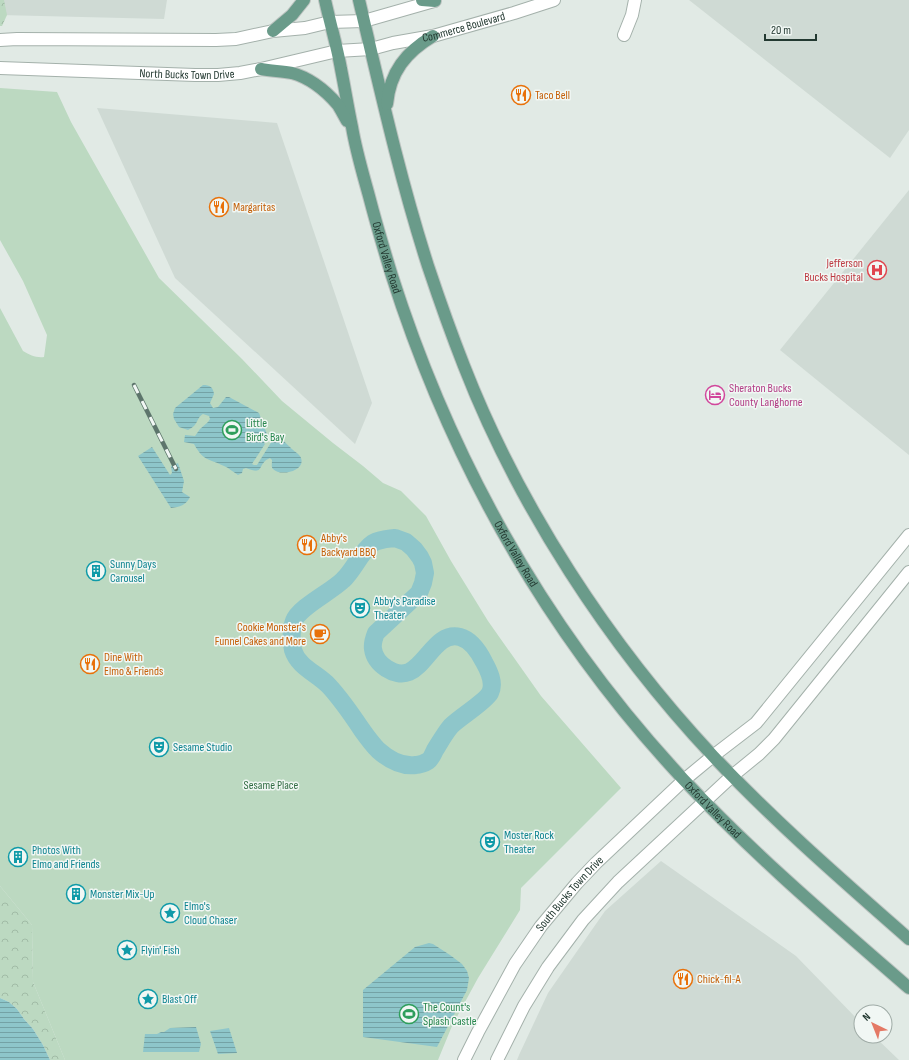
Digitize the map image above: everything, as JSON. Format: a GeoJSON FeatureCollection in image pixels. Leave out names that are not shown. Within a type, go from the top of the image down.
{"type":"FeatureCollection","features":[{"type":"Feature","properties":{"kind":"main road"},"geometry":{"type":"LineString","coordinates":[[273,31],[292,15],[304,0]]}},
{"type":"Feature","properties":{"kind":"main road","name":"Oxford Valley Road"},"geometry":{"type":"LineString","coordinates":[[325,0],[337,51],[352,129],[378,230],[407,320],[441,408],[480,492],[526,573],[578,651],[605,688],[684,780],[785,880],[909,988]]}},
{"type":"Feature","properties":{"kind":"main road"},"geometry":{"type":"LineString","coordinates":[[359,0],[398,159],[442,308],[479,401],[514,475],[558,553],[583,592],[635,665],[659,695],[713,756],[811,852],[909,939]]}},
{"type":"Feature","properties":{"kind":"main road"},"geometry":{"type":"LineString","coordinates":[[422,0],[437,1]]}},
{"type":"Feature","properties":{"kind":"main road"},"geometry":{"type":"LineString","coordinates":[[386,111],[388,93],[392,79],[398,68],[413,50],[422,42],[433,36]]}},
{"type":"Feature","properties":{"kind":"main road"},"geometry":{"type":"LineString","coordinates":[[261,70],[291,73],[314,83],[338,106],[352,129]]}},
{"type":"Feature","properties":{"kind":"street","name":"Commerce Boulevard"},"geometry":{"type":"LineString","coordinates":[[371,49],[393,43],[433,36],[554,0]]}},
{"type":"Feature","properties":{"kind":"street"},"geometry":{"type":"LineString","coordinates":[[624,35],[632,15],[635,0]]}},
{"type":"Feature","properties":{"kind":"street"},"geometry":{"type":"LineString","coordinates":[[0,40],[216,40],[242,38],[273,31],[305,28],[330,22],[364,21],[437,1]]}},
{"type":"Feature","properties":{"kind":"street","name":"North Bucks Town Drive"},"geometry":{"type":"LineString","coordinates":[[0,68],[195,75],[225,74],[261,70],[337,51],[371,49]]}},
{"type":"Feature","properties":{"kind":"street","name":"South Bucks Town Drive"},"geometry":{"type":"LineString","coordinates":[[464,1060],[515,964],[541,926],[577,883],[596,863],[684,780],[756,723],[909,535]]}},
{"type":"Feature","properties":{"kind":"street"},"geometry":{"type":"LineString","coordinates":[[497,1060],[524,1006],[548,967],[583,920],[618,882],[774,739],[909,572]]}},
{"type":"Feature","properties":{"kind":"shaded area"},"geometry":{"type":"Polygon","coordinates":[[[0,0],[167,0],[164,19],[0,15],[0,0]]]}},
{"type":"Feature","properties":{"kind":"shaded area"},"geometry":{"type":"Polygon","coordinates":[[[689,0],[909,0],[909,130],[890,158],[689,0]]]}},
{"type":"Feature","properties":{"kind":"shaded area"},"geometry":{"type":"Polygon","coordinates":[[[97,108],[277,123],[372,403],[355,444],[175,278],[97,108]]]}},
{"type":"Feature","properties":{"kind":"shaded area","name":"Jefferson Bucks Hospital"},"geometry":{"type":"Polygon","coordinates":[[[909,190],[909,455],[780,350],[909,190]]]}},
{"type":"Feature","properties":{"kind":"shaded area"},"geometry":{"type":"Polygon","coordinates":[[[661,861],[796,956],[853,1015],[853,1044],[882,1044],[899,1060],[517,1060],[548,993],[605,911],[661,861]]]}},
{"type":"Feature","properties":{"kind":"green space"},"geometry":{"type":"Polygon","coordinates":[[[0,0],[4,0],[7,15],[2,26],[0,26],[0,0]]]}},
{"type":"Feature","properties":{"kind":"green space","name":"Sesame Place"},"geometry":{"type":"Polygon","coordinates":[[[0,88],[57,92],[71,122],[159,278],[242,359],[282,401],[383,483],[401,491],[426,516],[451,561],[488,621],[541,696],[621,788],[521,888],[520,910],[478,978],[452,1026],[438,1060],[65,1060],[33,982],[32,925],[0,886],[0,308],[23,351],[33,356],[44,357],[47,335],[23,281],[0,240],[0,88]]]}},
{"type":"Feature","properties":{"kind":"green space"},"geometry":{"type":"Polygon","coordinates":[[[0,886],[32,925],[33,982],[65,1060],[50,1060],[33,1029],[17,1009],[9,1002],[0,998],[0,886]]]}},
{"type":"Feature","properties":{"kind":"water","name":"Little Bird's Bay"},"geometry":{"type":"Polygon","coordinates":[[[203,385],[209,386],[213,390],[214,394],[210,403],[213,408],[218,407],[226,397],[229,397],[259,413],[268,437],[252,464],[257,465],[277,433],[301,458],[302,463],[300,466],[292,471],[276,471],[272,468],[272,460],[270,458],[263,463],[259,470],[256,471],[246,468],[243,469],[242,473],[238,475],[226,467],[204,457],[194,444],[184,442],[185,435],[195,436],[210,419],[209,416],[203,414],[199,417],[196,424],[188,430],[179,427],[174,419],[173,414],[175,408],[203,385]]]}},
{"type":"Feature","properties":{"kind":"water"},"geometry":{"type":"Polygon","coordinates":[[[152,447],[170,475],[172,473],[171,466],[178,463],[184,481],[182,492],[190,497],[187,502],[182,505],[171,508],[138,456],[152,447]]]}},
{"type":"Feature","properties":{"kind":"water","name":"The Count's Splash Castle"},"geometry":{"type":"Polygon","coordinates":[[[429,943],[433,944],[462,964],[467,971],[469,978],[467,990],[437,1047],[363,1037],[363,990],[415,947],[429,943]]]}},
{"type":"Feature","properties":{"kind":"water"},"geometry":{"type":"Polygon","coordinates":[[[0,998],[9,1002],[17,1009],[33,1029],[50,1060],[0,1060],[0,998]]]}},
{"type":"Feature","properties":{"kind":"water"},"geometry":{"type":"Polygon","coordinates":[[[196,1027],[201,1044],[199,1052],[143,1052],[145,1034],[157,1034],[170,1028],[196,1027]]]}},
{"type":"Feature","properties":{"kind":"water"},"geometry":{"type":"Polygon","coordinates":[[[229,1028],[237,1053],[218,1054],[210,1031],[229,1028]]]}},
{"type":"Feature","properties":{"kind":"waterway"},"geometry":{"type":"LineString","coordinates":[[395,538],[406,542],[414,549],[423,563],[425,573],[419,593],[376,633],[373,641],[373,647],[378,660],[386,668],[392,671],[398,673],[409,672],[415,668],[439,643],[452,636],[460,637],[468,641],[477,650],[488,669],[492,681],[490,693],[487,697],[451,726],[429,760],[417,765],[400,764],[378,750],[333,691],[299,661],[293,650],[292,643],[293,624],[302,610],[338,585],[351,571],[369,546],[381,540],[395,538]]}},
{"type":"Feature","properties":{"kind":"railway"},"geometry":{"type":"LineString","coordinates":[[134,385],[176,469]]}},
{"type":"Feature","properties":{"kind":"place","name":"Taco Bell"},"geometry":{"type":"Point","coordinates":[521,95]}},
{"type":"Feature","properties":{"kind":"place","name":"Margaritas"},"geometry":{"type":"Point","coordinates":[219,207]}},
{"type":"Feature","properties":{"kind":"place","name":"Jefferson Bucks Hospital"},"geometry":{"type":"Point","coordinates":[877,270]}},
{"type":"Feature","properties":{"kind":"place","name":"Sheraton Bucks County Langhorne"},"geometry":{"type":"Point","coordinates":[715,395]}},
{"type":"Feature","properties":{"kind":"place","name":"Little Bird's Bay"},"geometry":{"type":"Point","coordinates":[232,430]}},
{"type":"Feature","properties":{"kind":"place","name":"Abby's Backyard BBQ"},"geometry":{"type":"Point","coordinates":[307,545]}},
{"type":"Feature","properties":{"kind":"place","name":"Sunny Days Carousel"},"geometry":{"type":"Point","coordinates":[96,571]}},
{"type":"Feature","properties":{"kind":"place","name":"Abby's Paradise Theater"},"geometry":{"type":"Point","coordinates":[360,608]}},
{"type":"Feature","properties":{"kind":"place","name":"Cookie Monster's Funnel Cakes and More"},"geometry":{"type":"Point","coordinates":[320,634]}},
{"type":"Feature","properties":{"kind":"place","name":"Dine With Elmo & Friends"},"geometry":{"type":"Point","coordinates":[90,664]}},
{"type":"Feature","properties":{"kind":"place","name":"Sesame Studio"},"geometry":{"type":"Point","coordinates":[159,747]}},
{"type":"Feature","properties":{"kind":"place","name":"Moster Rock Theater"},"geometry":{"type":"Point","coordinates":[490,842]}},
{"type":"Feature","properties":{"kind":"place","name":"Photos With Elmo and Friends"},"geometry":{"type":"Point","coordinates":[18,857]}},
{"type":"Feature","properties":{"kind":"place","name":"Monster Mix-Up"},"geometry":{"type":"Point","coordinates":[76,894]}},
{"type":"Feature","properties":{"kind":"place","name":"Elmo's Cloud Chaser"},"geometry":{"type":"Point","coordinates":[170,913]}},
{"type":"Feature","properties":{"kind":"place","name":"Flyin' Fish"},"geometry":{"type":"Point","coordinates":[127,950]}},
{"type":"Feature","properties":{"kind":"place","name":"Chick-fil-A"},"geometry":{"type":"Point","coordinates":[683,979]}},
{"type":"Feature","properties":{"kind":"place","name":"Blast Off"},"geometry":{"type":"Point","coordinates":[148,999]}},
{"type":"Feature","properties":{"kind":"place","name":"The Count's Splash Castle"},"geometry":{"type":"Point","coordinates":[409,1014]}}]}
